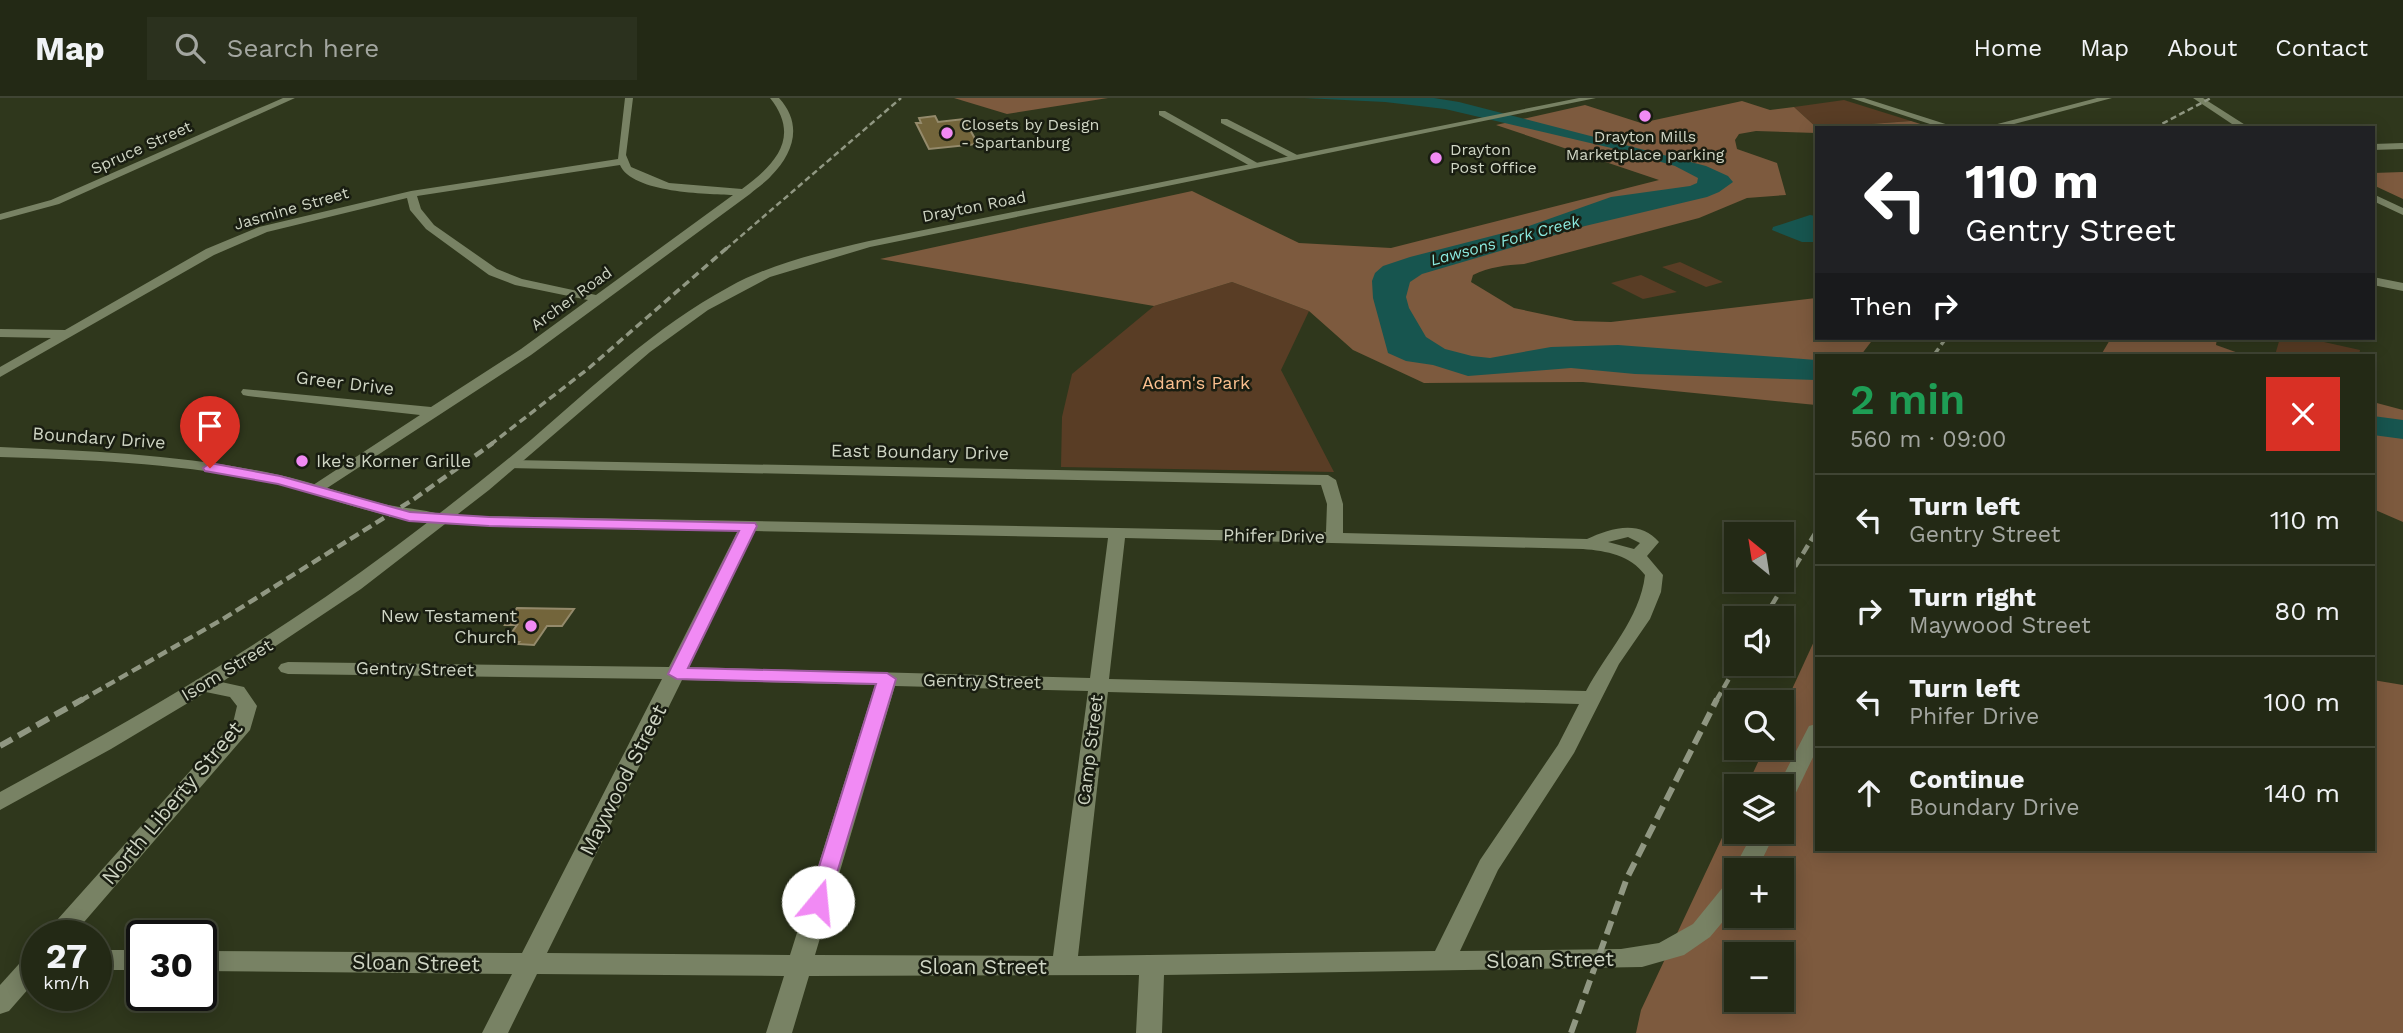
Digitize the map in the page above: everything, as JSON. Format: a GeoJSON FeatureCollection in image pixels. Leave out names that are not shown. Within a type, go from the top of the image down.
{"type":"FeatureCollection","features":[{"type":"Feature","properties":{"kind":"street","name":"Spruce Street"},"geometry":{"type":"LineString","coordinates":[[0,217],[55,202],[291,98]]}},
{"type":"Feature","properties":{"kind":"street"},"geometry":{"type":"LineString","coordinates":[[629,98],[621,162],[626,169],[664,184],[702,190],[746,192]]}},
{"type":"Feature","properties":{"kind":"street","name":"Archer Road"},"geometry":{"type":"LineString","coordinates":[[323,492],[599,299],[772,170],[790,139],[791,123],[789,116],[774,98]]}},
{"type":"Feature","properties":{"kind":"street","name":"Drayton Road"},"geometry":{"type":"LineString","coordinates":[[440,519],[511,465],[674,325],[756,279],[869,244],[1592,98]]}},
{"type":"Feature","properties":{"kind":"street"},"geometry":{"type":"LineString","coordinates":[[1855,98],[1946,126]]}},
{"type":"Feature","properties":{"kind":"street"},"geometry":{"type":"LineString","coordinates":[[1995,126],[2108,98]]}},
{"type":"Feature","properties":{"kind":"street"},"geometry":{"type":"LineString","coordinates":[[2197,98],[2242,126]]}},
{"type":"Feature","properties":{"kind":"street"},"geometry":{"type":"LineString","coordinates":[[1162,113],[1256,165]]}},
{"type":"Feature","properties":{"kind":"street"},"geometry":{"type":"LineString","coordinates":[[1224,121],[1296,157]]}},
{"type":"Feature","properties":{"kind":"street"},"geometry":{"type":"LineString","coordinates":[[2375,147],[2398,146],[2403,138]]}},
{"type":"Feature","properties":{"kind":"street","name":"Jasmine Street"},"geometry":{"type":"LineString","coordinates":[[0,373],[210,251],[244,236],[284,223],[411,194],[621,162]]}},
{"type":"Feature","properties":{"kind":"street"},"geometry":{"type":"LineString","coordinates":[[411,194],[416,210],[430,227],[493,272],[519,282],[599,299]]}},
{"type":"Feature","properties":{"kind":"street"},"geometry":{"type":"LineString","coordinates":[[2375,198],[2403,212]]}},
{"type":"Feature","properties":{"kind":"street"},"geometry":{"type":"LineString","coordinates":[[2375,281],[2403,287]]}},
{"type":"Feature","properties":{"kind":"street"},"geometry":{"type":"LineString","coordinates":[[0,333],[68,334]]}},
{"type":"Feature","properties":{"kind":"street","name":"Greer Drive"},"geometry":{"type":"LineString","coordinates":[[248,392],[437,412]]}},
{"type":"Feature","properties":{"kind":"street","name":"Boundary Drive"},"geometry":{"type":"LineString","coordinates":[[0,452],[165,461],[255,475],[409,516],[440,519]]}},
{"type":"Feature","properties":{"kind":"street","name":"East Boundary Drive"},"geometry":{"type":"LineString","coordinates":[[511,465],[1328,480],[1335,504],[1334,537]]}},
{"type":"Feature","properties":{"kind":"street","name":"Phifer Drive"},"geometry":{"type":"LineString","coordinates":[[440,519],[1590,544],[1616,548],[1637,557],[1649,566],[1654,575],[1652,592],[1641,619],[1609,663],[1567,748],[1488,866],[1441,962]]}},
{"type":"Feature","properties":{"kind":"street","name":"Isom Street"},"geometry":{"type":"LineString","coordinates":[[0,802],[287,634],[440,519]]}},
{"type":"Feature","properties":{"kind":"street","name":"Maywood Street"},"geometry":{"type":"LineString","coordinates":[[495,1033],[749,526]]}},
{"type":"Feature","properties":{"kind":"street","name":"Camp Street"},"geometry":{"type":"LineString","coordinates":[[1064,967],[1116,533]]}},
{"type":"Feature","properties":{"kind":"street","name":"Gentry Street"},"geometry":{"type":"LineString","coordinates":[[288,668],[677,674],[1591,698]]}},
{"type":"Feature","properties":{"kind":"street"},"geometry":{"type":"LineString","coordinates":[[779,1033],[887,679]]}},
{"type":"Feature","properties":{"kind":"street","name":"North Liberty Street"},"geometry":{"type":"LineString","coordinates":[[72,920],[243,724],[247,706],[237,692],[203,685]]}},
{"type":"Feature","properties":{"kind":"street"},"geometry":{"type":"LineString","coordinates":[[1794,775],[1815,733]]}},
{"type":"Feature","properties":{"kind":"street","name":"Sloan Street"},"geometry":{"type":"LineString","coordinates":[[217,961],[1064,967],[1622,959],[1670,952],[1689,943],[1704,930],[1724,903]]}},
{"type":"Feature","properties":{"kind":"street"},"geometry":{"type":"LineString","coordinates":[[1149,1033],[1152,966]]}},
{"type":"Feature","properties":{"kind":"street"},"geometry":{"type":"LineString","coordinates":[[0,1003],[21,979]]}},
{"type":"Feature","properties":{"kind":"green space"},"geometry":{"type":"Polygon","coordinates":[[[1844,100],[1911,121],[1815,126],[1794,107],[1844,100]]]}},
{"type":"Feature","properties":{"kind":"green space"},"geometry":{"type":"Polygon","coordinates":[[[1680,262],[1723,282],[1706,287],[1662,267],[1680,262]]]}},
{"type":"Feature","properties":{"kind":"green space"},"geometry":{"type":"Polygon","coordinates":[[[1641,275],[1677,292],[1643,299],[1611,283],[1641,275]]]}},
{"type":"Feature","properties":{"kind":"green space","name":"Adam's Park"},"geometry":{"type":"Polygon","coordinates":[[[1232,282],[1309,311],[1281,370],[1334,472],[1061,467],[1062,417],[1072,374],[1154,306],[1232,282]]]}},
{"type":"Feature","properties":{"kind":"green space"},"geometry":{"type":"Polygon","coordinates":[[[2279,340],[2315,340],[2360,350],[2359,354],[2275,354],[2279,340]]]}},
{"type":"Feature","properties":{"kind":"shaded area"},"geometry":{"type":"Polygon","coordinates":[[[954,98],[1108,98],[1007,114],[954,98]]]}},
{"type":"Feature","properties":{"kind":"shaded area"},"geometry":{"type":"Polygon","coordinates":[[[1742,101],[1770,110],[1794,107],[1815,126],[1815,133],[1756,131],[1739,134],[1735,140],[1737,149],[1777,163],[1786,195],[1747,198],[1699,218],[1524,264],[1491,268],[1473,275],[1471,282],[1514,308],[1575,321],[1611,322],[1815,298],[1815,340],[1872,340],[1862,354],[1815,354],[1815,405],[1583,382],[1424,383],[1353,350],[1309,311],[1232,282],[1154,306],[880,259],[1192,191],[1299,243],[1391,248],[1659,180],[1496,125],[1585,105],[1641,123],[1742,101]]]}},
{"type":"Feature","properties":{"kind":"shaded area"},"geometry":{"type":"Polygon","coordinates":[[[1911,121],[1927,126],[1844,126],[1911,121]]]}},
{"type":"Feature","properties":{"kind":"shaded area"},"geometry":{"type":"Polygon","coordinates":[[[2403,172],[2403,199],[2375,186],[2375,173],[2403,172]]]}},
{"type":"Feature","properties":{"kind":"shaded area"},"geometry":{"type":"Polygon","coordinates":[[[2110,340],[2217,340],[2216,345],[2241,354],[2102,354],[2110,340]]]}},
{"type":"Feature","properties":{"kind":"shaded area"},"geometry":{"type":"Polygon","coordinates":[[[2375,403],[2403,410],[2403,522],[2375,510],[2375,403]]]}},
{"type":"Feature","properties":{"kind":"shaded area"},"geometry":{"type":"Polygon","coordinates":[[[1815,639],[1815,851],[2375,851],[2375,680],[2403,685],[2403,1033],[1636,1033],[1641,1010],[1724,834],[1724,844],[1794,844],[1794,774],[1753,774],[1759,760],[1794,760],[1794,690],[1792,690],[1815,639]]]}},
{"type":"Feature","properties":{"kind":"water","name":"Lawsons Fork Creek"},"geometry":{"type":"Polygon","coordinates":[[[1304,98],[1434,98],[1459,102],[1706,166],[1728,176],[1733,182],[1707,197],[1585,226],[1422,274],[1410,282],[1406,297],[1409,308],[1426,337],[1445,349],[1490,358],[1551,347],[1618,345],[1815,360],[1815,380],[1635,374],[1571,368],[1468,376],[1433,365],[1406,361],[1388,353],[1373,298],[1372,281],[1375,273],[1383,266],[1523,228],[1611,197],[1690,186],[1697,183],[1698,178],[1675,166],[1620,150],[1445,109],[1385,102],[1304,98]]]}},
{"type":"Feature","properties":{"kind":"water"},"geometry":{"type":"Polygon","coordinates":[[[1815,216],[1815,242],[1802,242],[1772,230],[1773,227],[1815,216]]]}},
{"type":"Feature","properties":{"kind":"water"},"geometry":{"type":"Polygon","coordinates":[[[2375,416],[2403,420],[2403,439],[2375,435],[2375,416]]]}},
{"type":"Feature","properties":{"kind":"building","name":"Closets by Design - Spartanburg"},"geometry":{"type":"Polygon","coordinates":[[[935,116],[938,122],[964,119],[978,144],[929,149],[916,123],[921,123],[919,118],[935,116]]]}},
{"type":"Feature","properties":{"kind":"building","name":"New Testament Church"},"geometry":{"type":"Polygon","coordinates":[[[517,608],[574,609],[562,626],[547,626],[534,645],[505,642],[517,625],[505,625],[517,608]]]}},
{"type":"Feature","properties":{"kind":"railway"},"geometry":{"type":"LineString","coordinates":[[726,249],[901,98]]}},
{"type":"Feature","properties":{"kind":"railway"},"geometry":{"type":"LineString","coordinates":[[2158,126],[2211,98]]}},
{"type":"Feature","properties":{"kind":"railway"},"geometry":{"type":"LineString","coordinates":[[490,445],[589,368],[728,247]]}},
{"type":"Feature","properties":{"kind":"railway"},"geometry":{"type":"LineString","coordinates":[[1935,354],[1945,340]]}},
{"type":"Feature","properties":{"kind":"railway"},"geometry":{"type":"LineString","coordinates":[[80,701],[223,619],[414,499],[493,443]]}},
{"type":"Feature","properties":{"kind":"railway"},"geometry":{"type":"LineString","coordinates":[[1771,606],[1815,534]]}},
{"type":"Feature","properties":{"kind":"railway"},"geometry":{"type":"LineString","coordinates":[[1716,701],[1730,676]]}},
{"type":"Feature","properties":{"kind":"railway"},"geometry":{"type":"LineString","coordinates":[[0,746],[83,699]]}},
{"type":"Feature","properties":{"kind":"railway"},"geometry":{"type":"LineString","coordinates":[[1571,1033],[1627,878],[1717,699]]}},
{"type":"Feature","properties":{"kind":"place","name":"Drayton Mills Marketplace parking"},"geometry":{"type":"Point","coordinates":[1645,116]}},
{"type":"Feature","properties":{"kind":"place","name":"Closets by Design - Spartanburg"},"geometry":{"type":"Point","coordinates":[947,133]}},
{"type":"Feature","properties":{"kind":"place","name":"Drayton Post Office"},"geometry":{"type":"Point","coordinates":[1436,158]}},
{"type":"Feature","properties":{"kind":"place","name":"Ike's Korner Grille"},"geometry":{"type":"Point","coordinates":[302,461]}},
{"type":"Feature","properties":{"kind":"place","name":"New Testament Church"},"geometry":{"type":"Point","coordinates":[531,626]}},
{"type":"Feature","properties":{"kind":"route"},"geometry":{"type":"LineString","coordinates":[[210,468],[280,480],[409,516],[489,522],[749,526],[677,674],[887,679],[818,902]]}}]}
